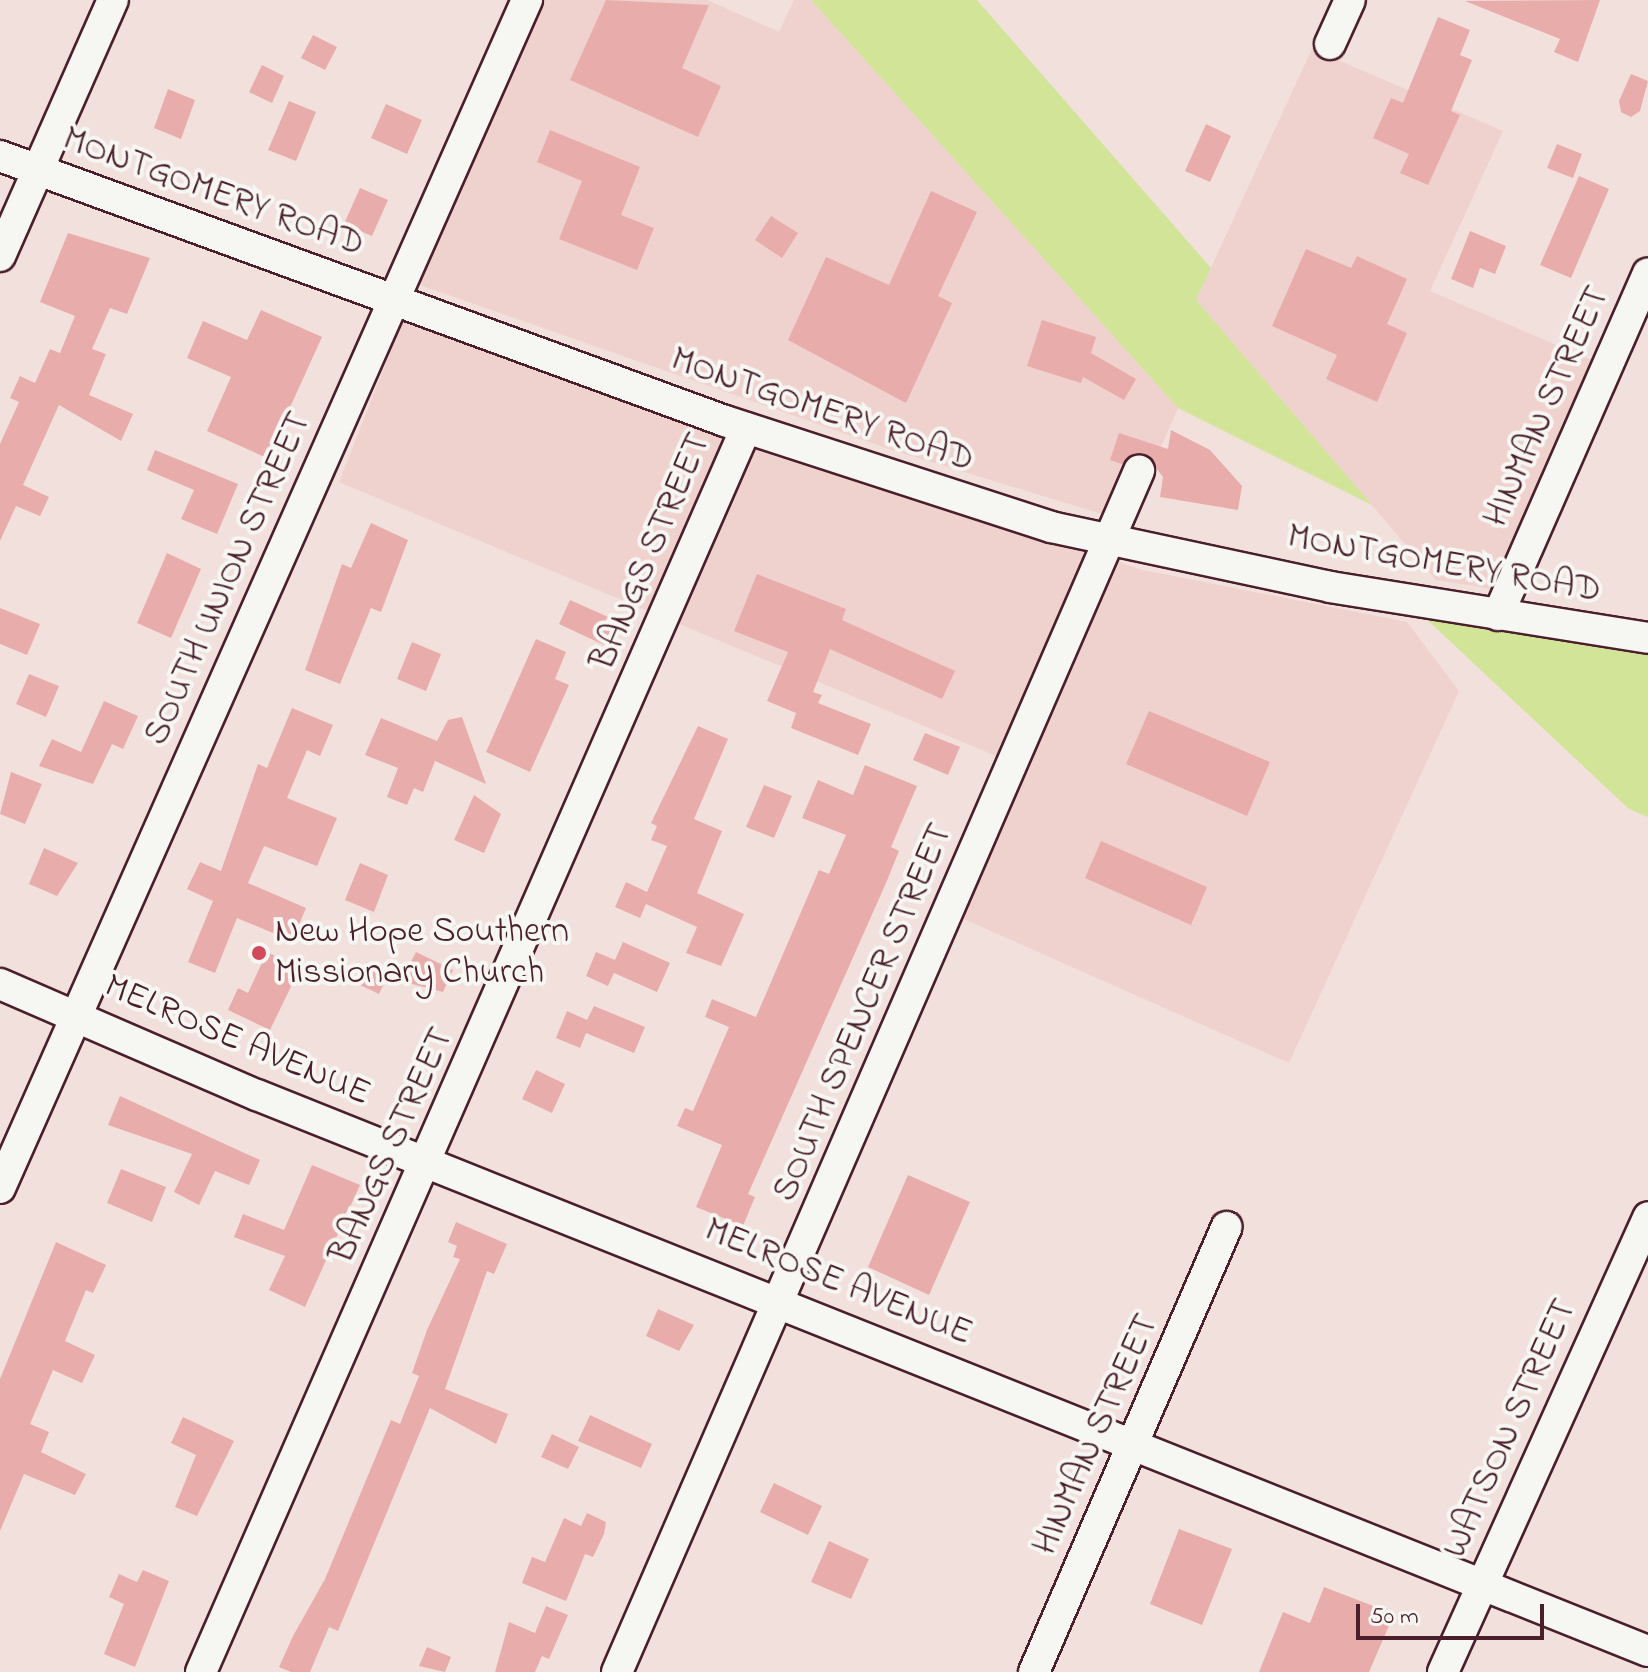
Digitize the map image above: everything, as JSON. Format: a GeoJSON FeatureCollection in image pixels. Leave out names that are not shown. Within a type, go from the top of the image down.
{"type":"FeatureCollection","features":[{"type":"Feature","properties":{"kind":"street"},"geometry":{"type":"LineString","coordinates":[[0,256],[113,0]]}},
{"type":"Feature","properties":{"kind":"street","name":"SOUTH UNION STREET"},"geometry":{"type":"LineString","coordinates":[[0,1188],[527,0]]}},
{"type":"Feature","properties":{"kind":"street"},"geometry":{"type":"LineString","coordinates":[[1330,44],[1350,0]]}},
{"type":"Feature","properties":{"kind":"street","name":"MONTGOMERY ROAD"},"geometry":{"type":"LineString","coordinates":[[0,156],[746,428],[1109,543],[1498,615],[1648,638]]}},
{"type":"Feature","properties":{"kind":"street","name":"HINMAN STREET"},"geometry":{"type":"LineString","coordinates":[[1498,615],[1648,274]]}},
{"type":"Feature","properties":{"kind":"street","name":"BANGS STREET"},"geometry":{"type":"LineString","coordinates":[[201,1672],[428,1161],[746,428]]}},
{"type":"Feature","properties":{"kind":"street","name":"SOUTH SPENCER STREET"},"geometry":{"type":"LineString","coordinates":[[617,1672],[1139,471]]}},
{"type":"Feature","properties":{"kind":"street","name":"MELROSE AVENUE"},"geometry":{"type":"LineString","coordinates":[[0,984],[428,1161],[1648,1651]]}},
{"type":"Feature","properties":{"kind":"street","name":"WATSON STREET"},"geometry":{"type":"LineString","coordinates":[[1443,1672],[1648,1217]]}},
{"type":"Feature","properties":{"kind":"street","name":"HINMAN STREET"},"geometry":{"type":"LineString","coordinates":[[1034,1672],[1136,1444],[1227,1227]]}},
{"type":"Feature","properties":{"kind":"shaded area"},"geometry":{"type":"Polygon","coordinates":[[[542,0],[707,0],[779,32],[794,0],[811,0],[1178,408],[1128,522],[889,449],[417,284],[542,0]]]}},
{"type":"Feature","properties":{"kind":"shaded area"},"geometry":{"type":"Polygon","coordinates":[[[1312,49],[1503,131],[1430,291],[1603,365],[1505,591],[1436,580],[1196,300],[1312,49]]]}},
{"type":"Feature","properties":{"kind":"shaded area"},"geometry":{"type":"Polygon","coordinates":[[[403,320],[884,489],[1143,570],[1407,622],[1459,691],[1289,1063],[941,909],[1006,760],[339,482],[403,320]]]}},
{"type":"Feature","properties":{"kind":"green space"},"geometry":{"type":"Polygon","coordinates":[[[811,0],[977,0],[1211,268],[1196,300],[1372,505],[1178,408],[811,0]]]}},
{"type":"Feature","properties":{"kind":"green space"},"geometry":{"type":"Polygon","coordinates":[[[1405,599],[1648,638],[1648,817],[1629,809],[1405,599]]]}},
{"type":"Feature","properties":{"kind":"building"},"geometry":{"type":"Polygon","coordinates":[[[606,0],[709,5],[682,68],[721,86],[698,137],[570,80],[606,0]]]}},
{"type":"Feature","properties":{"kind":"building"},"geometry":{"type":"Polygon","coordinates":[[[1600,0],[1578,62],[1554,52],[1560,39],[1465,1],[1600,0]]]}},
{"type":"Feature","properties":{"kind":"building"},"geometry":{"type":"Polygon","coordinates":[[[1438,17],[1470,30],[1460,55],[1472,60],[1451,111],[1460,115],[1428,185],[1400,173],[1409,154],[1373,138],[1391,98],[1403,103],[1438,17]]]}},
{"type":"Feature","properties":{"kind":"building"},"geometry":{"type":"Polygon","coordinates":[[[313,35],[337,47],[325,70],[301,58],[313,35]]]}},
{"type":"Feature","properties":{"kind":"building"},"geometry":{"type":"Polygon","coordinates":[[[262,65],[284,76],[272,103],[249,92],[262,65]]]}},
{"type":"Feature","properties":{"kind":"building"},"geometry":{"type":"Polygon","coordinates":[[[1631,74],[1648,81],[1640,111],[1631,117],[1621,112],[1619,101],[1631,74]]]}},
{"type":"Feature","properties":{"kind":"building"},"geometry":{"type":"Polygon","coordinates":[[[168,89],[195,100],[181,139],[154,128],[168,89]]]}},
{"type":"Feature","properties":{"kind":"building"},"geometry":{"type":"Polygon","coordinates":[[[289,101],[316,112],[296,161],[268,150],[289,101]]]}},
{"type":"Feature","properties":{"kind":"building"},"geometry":{"type":"Polygon","coordinates":[[[386,104],[422,120],[407,154],[371,138],[386,104]]]}},
{"type":"Feature","properties":{"kind":"building"},"geometry":{"type":"Polygon","coordinates":[[[1206,124],[1231,136],[1210,182],[1185,171],[1206,124]]]}},
{"type":"Feature","properties":{"kind":"building"},"geometry":{"type":"Polygon","coordinates":[[[550,130],[640,167],[621,215],[654,228],[637,270],[559,239],[582,181],[537,162],[550,130]]]}},
{"type":"Feature","properties":{"kind":"building"},"geometry":{"type":"Polygon","coordinates":[[[1557,144],[1582,154],[1573,178],[1547,168],[1557,144]]]}},
{"type":"Feature","properties":{"kind":"building"},"geometry":{"type":"Polygon","coordinates":[[[1579,176],[1609,189],[1571,278],[1540,265],[1579,176]]]}},
{"type":"Feature","properties":{"kind":"building"},"geometry":{"type":"Polygon","coordinates":[[[360,188],[388,200],[372,236],[344,224],[360,188]]]}},
{"type":"Feature","properties":{"kind":"building"},"geometry":{"type":"Polygon","coordinates":[[[931,191],[977,212],[938,296],[952,303],[906,403],[788,340],[826,257],[889,285],[931,191]]]}},
{"type":"Feature","properties":{"kind":"building"},"geometry":{"type":"Polygon","coordinates":[[[771,216],[798,233],[782,258],[755,240],[771,216]]]}},
{"type":"Feature","properties":{"kind":"building"},"geometry":{"type":"Polygon","coordinates":[[[1470,231],[1506,246],[1495,274],[1480,268],[1473,288],[1451,279],[1470,231]]]}},
{"type":"Feature","properties":{"kind":"building"},"geometry":{"type":"Polygon","coordinates":[[[68,233],[150,258],[127,314],[110,308],[92,349],[106,354],[89,395],[133,414],[121,441],[59,405],[23,485],[49,497],[40,516],[16,506],[0,541],[0,444],[19,402],[10,398],[20,376],[35,383],[50,349],[60,353],[75,316],[40,302],[68,233]]]}},
{"type":"Feature","properties":{"kind":"building"},"geometry":{"type":"Polygon","coordinates":[[[1306,249],[1351,268],[1357,256],[1407,279],[1387,324],[1407,333],[1377,402],[1326,379],[1337,355],[1272,326],[1306,249]]]}},
{"type":"Feature","properties":{"kind":"building"},"geometry":{"type":"Polygon","coordinates":[[[261,310],[322,337],[267,458],[207,431],[231,377],[187,358],[203,321],[247,340],[261,310]]]}},
{"type":"Feature","properties":{"kind":"building"},"geometry":{"type":"Polygon","coordinates":[[[1042,320],[1096,337],[1091,353],[1136,379],[1124,400],[1083,377],[1081,383],[1027,366],[1042,320]]]}},
{"type":"Feature","properties":{"kind":"building"},"geometry":{"type":"Polygon","coordinates":[[[1171,430],[1210,450],[1242,486],[1238,510],[1160,497],[1163,477],[1145,454],[1122,464],[1110,460],[1119,433],[1168,449],[1171,430]]]}},
{"type":"Feature","properties":{"kind":"building"},"geometry":{"type":"Polygon","coordinates":[[[155,450],[238,484],[217,534],[181,519],[194,490],[147,470],[155,450]]]}},
{"type":"Feature","properties":{"kind":"building"},"geometry":{"type":"Polygon","coordinates":[[[371,523],[408,540],[381,612],[371,608],[340,684],[305,670],[342,564],[351,568],[371,523]]]}},
{"type":"Feature","properties":{"kind":"building"},"geometry":{"type":"Polygon","coordinates":[[[167,553],[201,569],[171,638],[137,623],[167,553]]]}},
{"type":"Feature","properties":{"kind":"building"},"geometry":{"type":"Polygon","coordinates":[[[757,574],[846,609],[842,620],[955,671],[942,699],[830,649],[813,692],[822,695],[818,703],[871,724],[858,755],[791,728],[796,713],[767,701],[788,652],[734,631],[757,574]]]}},
{"type":"Feature","properties":{"kind":"building"},"geometry":{"type":"Polygon","coordinates":[[[570,600],[615,620],[604,645],[559,624],[570,600]]]}},
{"type":"Feature","properties":{"kind":"building"},"geometry":{"type":"Polygon","coordinates":[[[0,608],[40,624],[27,655],[0,644],[0,608]]]}},
{"type":"Feature","properties":{"kind":"building"},"geometry":{"type":"Polygon","coordinates":[[[536,639],[566,652],[555,679],[569,685],[530,772],[486,752],[536,639]]]}},
{"type":"Feature","properties":{"kind":"building"},"geometry":{"type":"Polygon","coordinates":[[[412,642],[441,654],[426,691],[397,679],[412,642]]]}},
{"type":"Feature","properties":{"kind":"building"},"geometry":{"type":"Polygon","coordinates":[[[29,674],[59,686],[46,717],[16,704],[29,674]]]}},
{"type":"Feature","properties":{"kind":"building"},"geometry":{"type":"Polygon","coordinates":[[[104,701],[138,716],[123,749],[112,744],[93,784],[39,766],[52,739],[81,752],[104,701]]]}},
{"type":"Feature","properties":{"kind":"building"},"geometry":{"type":"Polygon","coordinates":[[[292,708],[333,725],[320,756],[307,750],[287,798],[337,818],[317,866],[264,846],[248,883],[306,908],[292,941],[237,918],[215,973],[188,962],[213,901],[187,889],[200,862],[221,871],[258,764],[267,768],[292,708]]]}},
{"type":"Feature","properties":{"kind":"building"},"geometry":{"type":"Polygon","coordinates":[[[1149,711],[1270,762],[1247,816],[1126,764],[1149,711]]]}},
{"type":"Feature","properties":{"kind":"building"},"geometry":{"type":"Polygon","coordinates":[[[462,717],[486,784],[435,761],[423,792],[414,788],[407,805],[387,797],[398,768],[365,755],[381,718],[437,741],[448,720],[462,717]]]}},
{"type":"Feature","properties":{"kind":"building"},"geometry":{"type":"Polygon","coordinates":[[[698,726],[728,739],[694,819],[722,831],[697,893],[744,914],[721,966],[686,953],[697,927],[646,904],[640,918],[615,907],[626,882],[647,892],[667,846],[651,840],[657,826],[651,823],[698,726]]]}},
{"type":"Feature","properties":{"kind":"building"},"geometry":{"type":"Polygon","coordinates":[[[925,733],[960,747],[948,775],[913,760],[925,733]]]}},
{"type":"Feature","properties":{"kind":"building"},"geometry":{"type":"Polygon","coordinates":[[[865,765],[917,786],[891,847],[899,851],[748,1194],[755,1197],[743,1226],[696,1207],[722,1145],[677,1126],[685,1108],[693,1111],[729,1027],[705,1017],[712,999],[756,1017],[819,870],[829,874],[846,835],[802,818],[818,780],[853,795],[865,765]]]}},
{"type":"Feature","properties":{"kind":"building"},"geometry":{"type":"Polygon","coordinates":[[[11,772],[42,784],[25,824],[0,814],[11,772]]]}},
{"type":"Feature","properties":{"kind":"building"},"geometry":{"type":"Polygon","coordinates":[[[764,785],[792,796],[774,838],[746,827],[764,785]]]}},
{"type":"Feature","properties":{"kind":"building"},"geometry":{"type":"Polygon","coordinates":[[[474,795],[501,814],[484,853],[454,840],[474,795]]]}},
{"type":"Feature","properties":{"kind":"building"},"geometry":{"type":"Polygon","coordinates":[[[1101,841],[1207,887],[1191,925],[1085,878],[1101,841]]]}},
{"type":"Feature","properties":{"kind":"building"},"geometry":{"type":"Polygon","coordinates":[[[44,848],[78,863],[57,896],[29,884],[44,848]]]}},
{"type":"Feature","properties":{"kind":"building"},"geometry":{"type":"Polygon","coordinates":[[[360,863],[388,875],[374,912],[345,900],[360,863]]]}},
{"type":"Feature","properties":{"kind":"building"},"geometry":{"type":"Polygon","coordinates":[[[623,942],[670,963],[657,992],[614,973],[608,986],[586,976],[596,952],[615,960],[623,942]]]}},
{"type":"Feature","properties":{"kind":"building"},"geometry":{"type":"Polygon","coordinates":[[[267,952],[300,968],[270,1030],[228,1010],[238,988],[248,993],[267,952]]]}},
{"type":"Feature","properties":{"kind":"building"},"geometry":{"type":"Polygon","coordinates":[[[416,952],[453,970],[443,992],[401,981],[416,952]]]}},
{"type":"Feature","properties":{"kind":"building"},"geometry":{"type":"Polygon","coordinates":[[[366,962],[389,973],[379,994],[356,983],[366,962]]]}},
{"type":"Feature","properties":{"kind":"building"},"geometry":{"type":"Polygon","coordinates":[[[594,1006],[645,1027],[634,1053],[586,1033],[580,1048],[556,1038],[567,1011],[587,1020],[594,1006]]]}},
{"type":"Feature","properties":{"kind":"building"},"geometry":{"type":"Polygon","coordinates":[[[536,1070],[565,1084],[552,1113],[522,1099],[536,1070]]]}},
{"type":"Feature","properties":{"kind":"building"},"geometry":{"type":"Polygon","coordinates":[[[120,1096],[260,1160],[249,1185],[215,1171],[199,1205],[174,1192],[192,1154],[108,1125],[120,1096]]]}},
{"type":"Feature","properties":{"kind":"building"},"geometry":{"type":"Polygon","coordinates":[[[312,1165],[360,1185],[305,1307],[269,1290],[285,1256],[234,1237],[243,1214],[284,1230],[312,1165]]]}},
{"type":"Feature","properties":{"kind":"building"},"geometry":{"type":"Polygon","coordinates":[[[121,1169],[166,1187],[152,1222],[107,1203],[121,1169]]]}},
{"type":"Feature","properties":{"kind":"building"},"geometry":{"type":"Polygon","coordinates":[[[908,1175],[970,1202],[929,1295],[868,1267],[908,1175]]]}},
{"type":"Feature","properties":{"kind":"building"},"geometry":{"type":"Polygon","coordinates":[[[456,1222],[507,1244],[494,1274],[487,1271],[445,1389],[508,1414],[496,1444],[430,1408],[338,1631],[329,1627],[310,1672],[291,1672],[279,1667],[325,1579],[391,1420],[400,1424],[419,1376],[412,1373],[427,1330],[460,1259],[453,1257],[457,1246],[448,1242],[456,1222]]]}},
{"type":"Feature","properties":{"kind":"building"},"geometry":{"type":"Polygon","coordinates":[[[56,1242],[106,1265],[93,1293],[86,1290],[65,1341],[95,1355],[82,1383],[53,1370],[30,1424],[49,1432],[41,1452],[86,1474],[75,1495],[24,1474],[0,1531],[0,1379],[56,1242]]]}},
{"type":"Feature","properties":{"kind":"building"},"geometry":{"type":"Polygon","coordinates":[[[658,1309],[694,1325],[679,1351],[646,1336],[658,1309]]]}},
{"type":"Feature","properties":{"kind":"building"},"geometry":{"type":"Polygon","coordinates":[[[590,1415],[652,1444],[641,1468],[578,1441],[590,1415]]]}},
{"type":"Feature","properties":{"kind":"building"},"geometry":{"type":"Polygon","coordinates":[[[183,1417],[234,1441],[197,1516],[175,1507],[196,1455],[171,1443],[183,1417]]]}},
{"type":"Feature","properties":{"kind":"building"},"geometry":{"type":"Polygon","coordinates":[[[552,1434],[579,1447],[568,1469],[541,1457],[552,1434]]]}},
{"type":"Feature","properties":{"kind":"building"},"geometry":{"type":"Polygon","coordinates":[[[774,1483],[822,1506],[808,1535],[760,1512],[774,1483]]]}},
{"type":"Feature","properties":{"kind":"building"},"geometry":{"type":"Polygon","coordinates":[[[587,1513],[606,1522],[604,1534],[593,1557],[585,1554],[566,1601],[522,1583],[532,1557],[545,1562],[564,1518],[581,1526],[587,1513]]]}},
{"type":"Feature","properties":{"kind":"building"},"geometry":{"type":"Polygon","coordinates":[[[1179,1529],[1232,1549],[1202,1625],[1150,1604],[1179,1529]]]}},
{"type":"Feature","properties":{"kind":"building"},"geometry":{"type":"Polygon","coordinates":[[[829,1541],[869,1559],[851,1599],[811,1582],[829,1541]]]}},
{"type":"Feature","properties":{"kind":"building"},"geometry":{"type":"Polygon","coordinates":[[[143,1570],[169,1581],[135,1667],[104,1654],[124,1604],[109,1597],[119,1574],[137,1582],[143,1570]]]}},
{"type":"Feature","properties":{"kind":"building"},"geometry":{"type":"Polygon","coordinates":[[[1324,1587],[1394,1614],[1369,1672],[1259,1672],[1283,1612],[1310,1623],[1324,1587]]]}},
{"type":"Feature","properties":{"kind":"building"},"geometry":{"type":"Polygon","coordinates":[[[546,1606],[568,1615],[549,1659],[542,1656],[535,1672],[495,1672],[509,1622],[535,1633],[546,1606]]]}},
{"type":"Feature","properties":{"kind":"building"},"geometry":{"type":"Polygon","coordinates":[[[427,1647],[451,1657],[445,1672],[419,1666],[427,1647]]]}},
{"type":"Feature","properties":{"kind":"place","name":"New Hope Southern Missionary Church"},"geometry":{"type":"Point","coordinates":[259,953]}}]}
